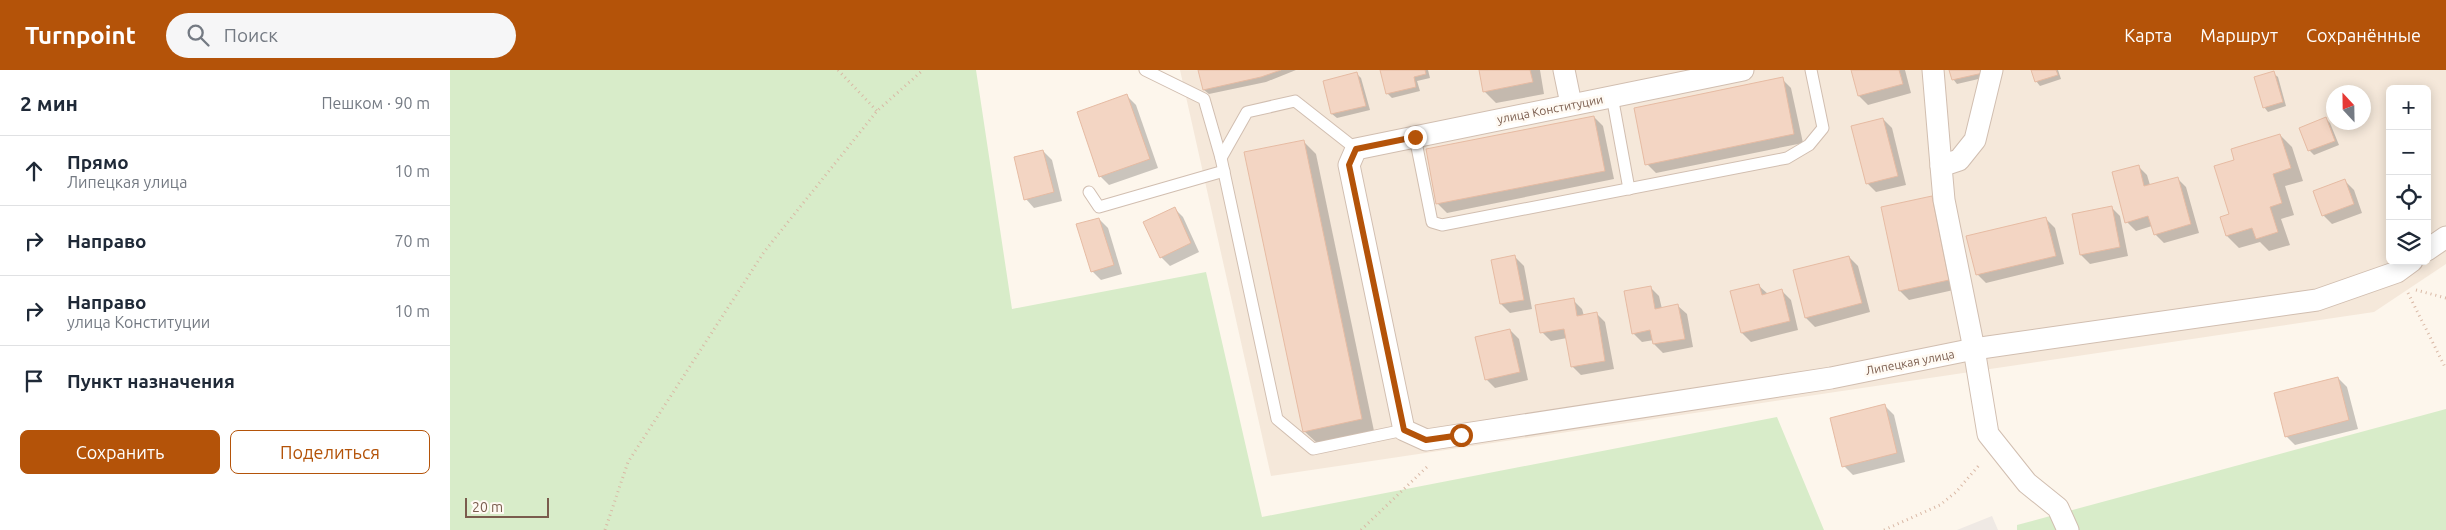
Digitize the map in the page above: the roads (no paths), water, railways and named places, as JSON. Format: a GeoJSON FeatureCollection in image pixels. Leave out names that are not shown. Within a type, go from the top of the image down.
{"type":"FeatureCollection","features":[{"type":"Feature","properties":{"kind":"street"},"geometry":{"type":"LineString","coordinates":[[1564,70],[1571,104]]}},
{"type":"Feature","properties":{"kind":"street","name":"улица Конституции"},"geometry":{"type":"LineString","coordinates":[[1356,149],[1743,70]]}},
{"type":"Feature","properties":{"kind":"street"},"geometry":{"type":"LineString","coordinates":[[1933,70],[1944,200],[1974,349],[1988,434],[2027,483],[2058,508],[2068,530]]}},
{"type":"Feature","properties":{"kind":"street"},"geometry":{"type":"LineString","coordinates":[[1941,166],[1959,160],[1975,140],[1992,70]]}},
{"type":"Feature","properties":{"kind":"street"},"geometry":{"type":"LineString","coordinates":[[1356,149],[1349,165],[1404,430]]}},
{"type":"Feature","properties":{"kind":"street"},"geometry":{"type":"LineString","coordinates":[[2431,247],[2446,237]]}},
{"type":"Feature","properties":{"kind":"street","name":"Липецкая улица"},"geometry":{"type":"LineString","coordinates":[[1404,430],[1426,440],[1831,378],[1974,349],[2317,300],[2404,273]]}},
{"type":"Feature","properties":{"kind":"lane"},"geometry":{"type":"LineString","coordinates":[[1145,70],[1204,99],[1224,171],[1277,419],[1313,449],[1404,430]]}},
{"type":"Feature","properties":{"kind":"lane"},"geometry":{"type":"LineString","coordinates":[[1415,137],[1432,222],[1442,225],[1787,158],[1809,145],[1823,128],[1811,70]]}},
{"type":"Feature","properties":{"kind":"lane"},"geometry":{"type":"LineString","coordinates":[[1612,96],[1629,189]]}},
{"type":"Feature","properties":{"kind":"lane"},"geometry":{"type":"LineString","coordinates":[[1221,158],[1247,112],[1295,100],[1356,149]]}},
{"type":"Feature","properties":{"kind":"lane"},"geometry":{"type":"LineString","coordinates":[[1089,192],[1099,207],[1224,171]]}}]}
